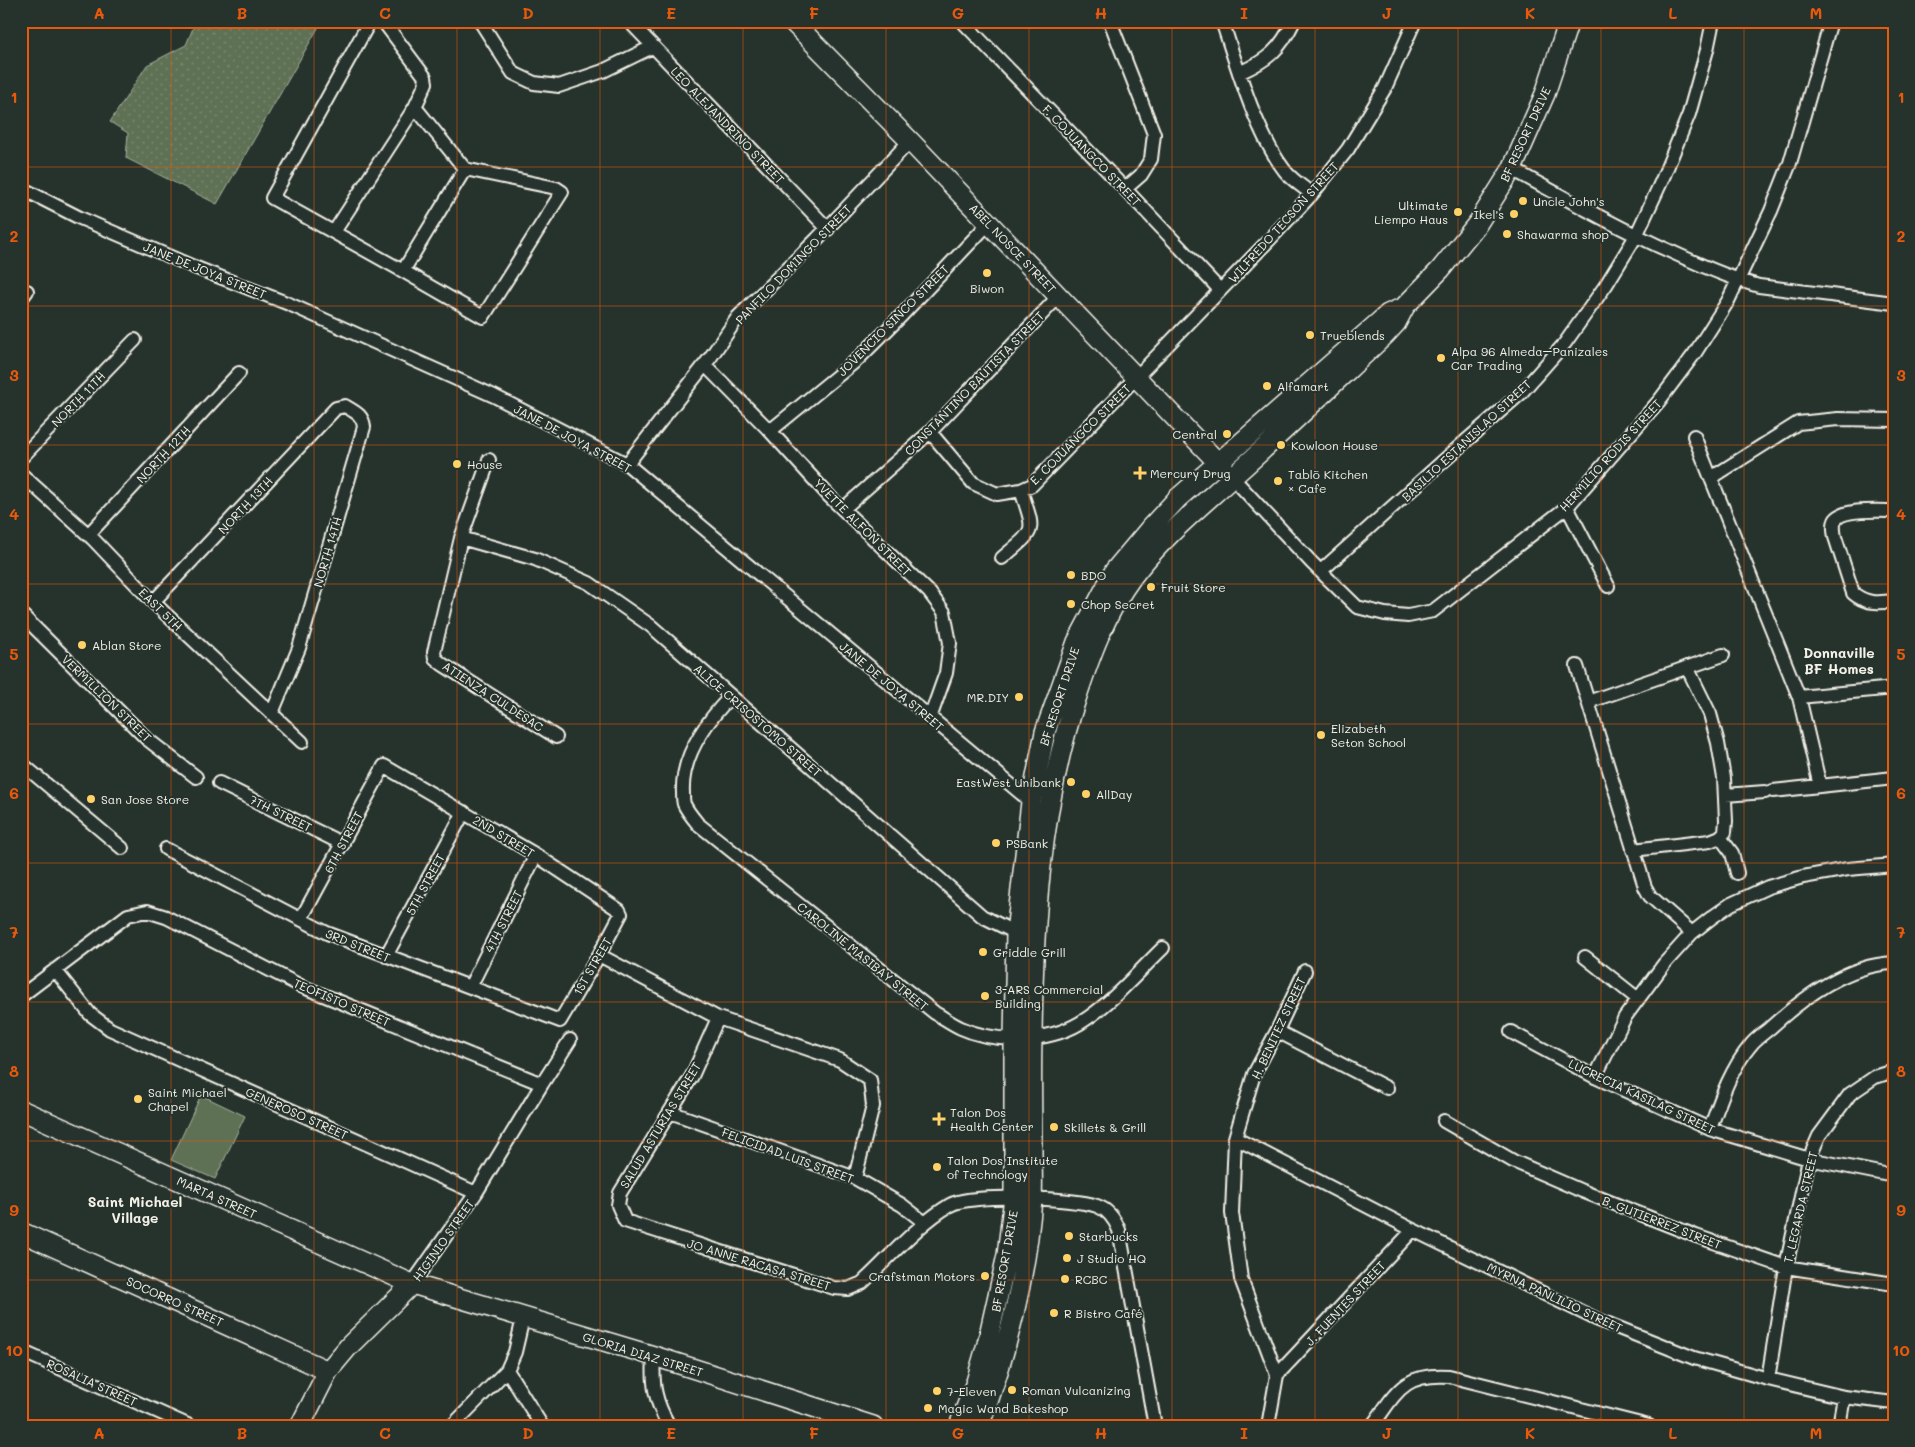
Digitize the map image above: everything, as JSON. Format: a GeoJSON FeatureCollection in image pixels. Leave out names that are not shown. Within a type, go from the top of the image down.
{"type":"FeatureCollection","features":[{"type":"Feature","properties":{"kind":"main road","name":"ABEL NOSCE STREET"},"geometry":{"type":"LineString","coordinates":[[792,21],[910,141],[1232,478]]}},
{"type":"Feature","properties":{"kind":"main road","name":"BF RESORT DRIVE"},"geometry":{"type":"LineString","coordinates":[[1025,935],[1047,814],[1064,738],[1093,649],[1101,631],[1131,579],[1164,538],[1232,478],[1396,323],[1405,306],[1440,270],[1478,223],[1512,169],[1546,94],[1569,21]]}},
{"type":"Feature","properties":{"kind":"main road","name":"BF RESORT DRIVE"},"geometry":{"type":"LineString","coordinates":[[979,1426],[994,1387],[1011,1328],[1025,1256],[1023,1039],[1025,935],[1031,802],[1045,732],[1077,642],[1115,570],[1178,498],[1388,314],[1405,306]]}},
{"type":"Feature","properties":{"kind":"main road","name":"MARTA STREET"},"geometry":{"type":"LineString","coordinates":[[21,1110],[412,1284]]}},
{"type":"Feature","properties":{"kind":"main road","name":"BF RESORT DRIVE"},"geometry":{"type":"LineString","coordinates":[[959,1426],[979,1372],[999,1297],[1007,1255],[1023,1198]]}},
{"type":"Feature","properties":{"kind":"main road","name":"SOCORRO STREET"},"geometry":{"type":"LineString","coordinates":[[21,1232],[328,1371]]}},
{"type":"Feature","properties":{"kind":"main road","name":"GLORIA DIAZ STREET"},"geometry":{"type":"LineString","coordinates":[[412,1284],[654,1356],[830,1419],[873,1426]]}},
{"type":"Feature","properties":{"kind":"main road","name":"HIGINIO STREET"},"geometry":{"type":"LineString","coordinates":[[300,1426],[328,1371],[349,1346],[412,1284]]}},
{"type":"Feature","properties":{"kind":"street"},"geometry":{"type":"LineString","coordinates":[[370,21],[272,198],[484,316],[562,192],[556,188],[465,169],[415,107]]}},
{"type":"Feature","properties":{"kind":"street"},"geometry":{"type":"LineString","coordinates":[[334,232],[415,107],[426,83],[425,77],[383,21]]}},
{"type":"Feature","properties":{"kind":"street"},"geometry":{"type":"LineString","coordinates":[[480,21],[512,73],[534,83],[559,86],[602,71],[652,47]]}},
{"type":"Feature","properties":{"kind":"street","name":"LEO ALEJANDRINO STREET"},"geometry":{"type":"LineString","coordinates":[[629,21],[828,228]]}},
{"type":"Feature","properties":{"kind":"street","name":"F. COJUANGCO STREET"},"geometry":{"type":"LineString","coordinates":[[962,21],[1220,290]]}},
{"type":"Feature","properties":{"kind":"street"},"geometry":{"type":"LineString","coordinates":[[1110,21],[1154,134],[1151,159],[1141,175],[1125,189]]}},
{"type":"Feature","properties":{"kind":"street"},"geometry":{"type":"LineString","coordinates":[[1222,21],[1239,73],[1265,138],[1286,172],[1312,194]]}},
{"type":"Feature","properties":{"kind":"street"},"geometry":{"type":"LineString","coordinates":[[1239,73],[1258,65],[1275,52],[1294,21]]}},
{"type":"Feature","properties":{"kind":"street","name":"WILFREDO TECSON STREET"},"geometry":{"type":"LineString","coordinates":[[1136,378],[1312,194],[1348,149],[1385,88],[1415,21]]}},
{"type":"Feature","properties":{"kind":"street","name":"BASILIO ESTANISLAO STREET"},"geometry":{"type":"LineString","coordinates":[[1321,572],[1458,447],[1520,394],[1565,343],[1606,285],[1636,236],[1662,180],[1689,114],[1713,21]]}},
{"type":"Feature","properties":{"kind":"street","name":"HERMILIO RODIS STREET"},"geometry":{"type":"LineString","coordinates":[[1232,478],[1357,607],[1385,614],[1408,616],[1433,611],[1567,507],[1664,394],[1710,330],[1739,281],[1790,164],[1831,21]]}},
{"type":"Feature","properties":{"kind":"street","name":"PANFILO DOMINGO STREET"},"geometry":{"type":"LineString","coordinates":[[627,464],[705,365],[738,317],[828,228],[910,141]]}},
{"type":"Feature","properties":{"kind":"street"},"geometry":{"type":"LineString","coordinates":[[404,271],[465,169]]}},
{"type":"Feature","properties":{"kind":"street"},"geometry":{"type":"LineString","coordinates":[[1512,169],[1636,236],[1739,281],[1759,286],[1894,303]]}},
{"type":"Feature","properties":{"kind":"street","name":"JANE DE JOYA STREET"},"geometry":{"type":"LineString","coordinates":[[21,188],[80,218],[194,268],[288,304],[485,392],[627,464],[1047,814]]}},
{"type":"Feature","properties":{"kind":"street","name":"JOVENCIO SINCO STREET"},"geometry":{"type":"LineString","coordinates":[[770,431],[858,359],[988,224]]}},
{"type":"Feature","properties":{"kind":"street","name":"CONSTANTINO BAUTISTA STREET"},"geometry":{"type":"LineString","coordinates":[[842,509],[930,432],[1059,296]]}},
{"type":"Feature","properties":{"kind":"street","name":"NORTH 11TH"},"geometry":{"type":"LineString","coordinates":[[21,458],[135,340]]}},
{"type":"Feature","properties":{"kind":"street","name":"YVETTE ALFON STREET"},"geometry":{"type":"LineString","coordinates":[[705,365],[770,431],[842,509],[929,592],[944,612],[950,643],[946,673],[930,718]]}},
{"type":"Feature","properties":{"kind":"street","name":"NORTH 12TH"},"geometry":{"type":"LineString","coordinates":[[88,535],[239,373]]}},
{"type":"Feature","properties":{"kind":"street","name":"E. COJUANGCO STREET"},"geometry":{"type":"LineString","coordinates":[[930,432],[973,483],[997,494],[1021,490],[1032,485],[1136,378]]}},
{"type":"Feature","properties":{"kind":"street","name":"NORTH 14TH"},"geometry":{"type":"LineString","coordinates":[[272,713],[299,648],[364,427],[364,420],[358,413],[345,406],[336,408]]}},
{"type":"Feature","properties":{"kind":"street","name":"NORTH 13TH"},"geometry":{"type":"LineString","coordinates":[[153,602],[336,408]]}},
{"type":"Feature","properties":{"kind":"street"},"geometry":{"type":"LineString","coordinates":[[1711,478],[1798,423],[1838,419],[1894,420]]}},
{"type":"Feature","properties":{"kind":"street"},"geometry":{"type":"LineString","coordinates":[[1694,436],[1799,697],[1820,786]]}},
{"type":"Feature","properties":{"kind":"street"},"geometry":{"type":"LineString","coordinates":[[460,538],[489,460]]}},
{"type":"Feature","properties":{"kind":"street","name":"EAST 5TH"},"geometry":{"type":"LineString","coordinates":[[21,474],[88,535],[153,602],[302,742]]}},
{"type":"Feature","properties":{"kind":"street"},"geometry":{"type":"LineString","coordinates":[[1002,558],[1028,535],[1031,523],[1021,490]]}},
{"type":"Feature","properties":{"kind":"street"},"geometry":{"type":"LineString","coordinates":[[1567,507],[1608,586]]}},
{"type":"Feature","properties":{"kind":"street"},"geometry":{"type":"LineString","coordinates":[[1894,511],[1842,514],[1835,520],[1834,528],[1835,537],[1853,593],[1859,599],[1868,602],[1894,601]]}},
{"type":"Feature","properties":{"kind":"street","name":"ATIENZA CULDESAC"},"geometry":{"type":"LineString","coordinates":[[460,538],[434,652],[435,658],[556,737]]}},
{"type":"Feature","properties":{"kind":"street","name":"ALICE CRISOSTOMO STREET"},"geometry":{"type":"LineString","coordinates":[[460,538],[534,559],[589,583],[651,626],[974,909],[1001,927],[1025,935]]}},
{"type":"Feature","properties":{"kind":"street","name":"VERMILLION STREET"},"geometry":{"type":"LineString","coordinates":[[21,614],[147,739],[196,778]]}},
{"type":"Feature","properties":{"kind":"street"},"geometry":{"type":"LineString","coordinates":[[1588,702],[1724,655]]}},
{"type":"Feature","properties":{"kind":"street"},"geometry":{"type":"LineString","coordinates":[[1577,666],[1645,887],[1650,896],[1692,933]]}},
{"type":"Feature","properties":{"kind":"street"},"geometry":{"type":"LineString","coordinates":[[1633,850],[1710,841],[1720,837],[1725,832],[1724,778],[1718,743],[1710,714],[1687,668]]}},
{"type":"Feature","properties":{"kind":"street"},"geometry":{"type":"LineString","coordinates":[[1799,697],[1894,688]]}},
{"type":"Feature","properties":{"kind":"street","name":"CAROLINE MASIBAY STREET"},"geometry":{"type":"LineString","coordinates":[[730,696],[704,729],[689,756],[682,780],[684,804],[698,824],[935,1013],[962,1029],[984,1035],[1023,1039],[1055,1034],[1079,1024],[1099,1010],[1163,948]]}},
{"type":"Feature","properties":{"kind":"street"},"geometry":{"type":"LineString","coordinates":[[21,763],[122,848]]}},
{"type":"Feature","properties":{"kind":"street","name":"6TH STREET"},"geometry":{"type":"LineString","coordinates":[[301,919],[379,774],[384,766],[387,766]]}},
{"type":"Feature","properties":{"kind":"street","name":"2ND STREET"},"geometry":{"type":"LineString","coordinates":[[387,766],[536,856],[619,910]]}},
{"type":"Feature","properties":{"kind":"street"},"geometry":{"type":"LineString","coordinates":[[1725,795],[1894,778]]}},
{"type":"Feature","properties":{"kind":"street","name":"7TH STREET"},"geometry":{"type":"LineString","coordinates":[[219,783],[343,844]]}},
{"type":"Feature","properties":{"kind":"street","name":"5TH STREET"},"geometry":{"type":"LineString","coordinates":[[386,956],[464,812]]}},
{"type":"Feature","properties":{"kind":"street"},"geometry":{"type":"LineString","coordinates":[[1720,837],[1732,853],[1737,873]]}},
{"type":"Feature","properties":{"kind":"street","name":"3RD STREET"},"geometry":{"type":"LineString","coordinates":[[166,849],[327,933],[560,1021]]}},
{"type":"Feature","properties":{"kind":"street","name":"4TH STREET"},"geometry":{"type":"LineString","coordinates":[[470,987],[536,856]]}},
{"type":"Feature","properties":{"kind":"street"},"geometry":{"type":"LineString","coordinates":[[1595,1077],[1625,1017],[1664,964],[1692,933],[1731,904],[1768,888],[1803,876],[1848,869],[1894,865]]}},
{"type":"Feature","properties":{"kind":"street","name":"1ST STREET"},"geometry":{"type":"LineString","coordinates":[[560,1021],[619,919],[621,914],[619,910]]}},
{"type":"Feature","properties":{"kind":"street","name":"TEOFISTO STREET"},"geometry":{"type":"LineString","coordinates":[[55,970],[128,914],[148,911],[166,917],[301,986],[542,1084]]}},
{"type":"Feature","properties":{"kind":"street"},"geometry":{"type":"LineString","coordinates":[[599,955],[718,1018],[840,1060],[870,1080],[873,1106],[855,1178]]}},
{"type":"Feature","properties":{"kind":"street"},"geometry":{"type":"LineString","coordinates":[[1585,957],[1638,999]]}},
{"type":"Feature","properties":{"kind":"street"},"geometry":{"type":"LineString","coordinates":[[1710,1129],[1729,1079],[1750,1046],[1781,1018],[1813,994],[1844,975],[1869,966],[1894,963]]}},
{"type":"Feature","properties":{"kind":"street"},"geometry":{"type":"LineString","coordinates":[[21,996],[55,970]]}},
{"type":"Feature","properties":{"kind":"street","name":"GENEROSO STREET"},"geometry":{"type":"LineString","coordinates":[[55,970],[90,1014],[110,1029],[476,1193]]}},
{"type":"Feature","properties":{"kind":"street","name":"H. BENITEZ STREET"},"geometry":{"type":"LineString","coordinates":[[1277,1375],[1241,1279],[1232,1213],[1235,1138],[1254,1074],[1277,1031],[1305,971]]}},
{"type":"Feature","properties":{"kind":"street","name":"SALUD ASTURIAS STREET"},"geometry":{"type":"LineString","coordinates":[[618,1205],[620,1192],[692,1076],[718,1018]]}},
{"type":"Feature","properties":{"kind":"street"},"geometry":{"type":"LineString","coordinates":[[1277,1031],[1387,1088]]}},
{"type":"Feature","properties":{"kind":"street","name":"LUCRECIA KASILAG STREET"},"geometry":{"type":"LineString","coordinates":[[1511,1032],[1595,1077],[1710,1129],[1809,1159],[1894,1176]]}},
{"type":"Feature","properties":{"kind":"street","name":"HIGINIO STREET"},"geometry":{"type":"LineString","coordinates":[[412,1284],[476,1193],[570,1040]]}},
{"type":"Feature","properties":{"kind":"street","name":"T. LEGARDA STREET"},"geometry":{"type":"LineString","coordinates":[[1768,1379],[1786,1267],[1809,1159],[1819,1136],[1850,1094],[1875,1077],[1894,1071]]}},
{"type":"Feature","properties":{"kind":"street","name":"FELICIDAD LUIS STREET"},"geometry":{"type":"LineString","coordinates":[[670,1112],[855,1178],[902,1205],[925,1224]]}},
{"type":"Feature","properties":{"kind":"street","name":"B. GUTIERREZ STREET"},"geometry":{"type":"LineString","coordinates":[[1444,1120],[1513,1161],[1582,1191],[1696,1236],[1786,1267],[1894,1284]]}},
{"type":"Feature","properties":{"kind":"street","name":"MYRNA PANLILIO STREET"},"geometry":{"type":"LineString","coordinates":[[1235,1138],[1413,1230],[1596,1319],[1694,1358],[1768,1379],[1844,1397],[1894,1403]]}},
{"type":"Feature","properties":{"kind":"street","name":"JO ANNE RACASA STREET"},"geometry":{"type":"LineString","coordinates":[[618,1205],[625,1221],[834,1288],[848,1289],[862,1283],[925,1224],[952,1204],[976,1200],[1023,1198],[1097,1206],[1108,1212],[1120,1230],[1156,1426]]}},
{"type":"Feature","properties":{"kind":"street","name":"J. FUENTES STREET"},"geometry":{"type":"LineString","coordinates":[[1277,1375],[1413,1230]]}},
{"type":"Feature","properties":{"kind":"street"},"geometry":{"type":"LineString","coordinates":[[452,1426],[507,1370],[515,1352],[523,1318]]}},
{"type":"Feature","properties":{"kind":"street","name":"ROSALIA STREET"},"geometry":{"type":"LineString","coordinates":[[21,1351],[190,1426]]}},
{"type":"Feature","properties":{"kind":"street"},"geometry":{"type":"LineString","coordinates":[[654,1356],[652,1377],[654,1392],[659,1408],[669,1426]]}},
{"type":"Feature","properties":{"kind":"street"},"geometry":{"type":"LineString","coordinates":[[507,1370],[542,1426]]}},
{"type":"Feature","properties":{"kind":"street"},"geometry":{"type":"LineString","coordinates":[[1268,1426],[1277,1375]]}},
{"type":"Feature","properties":{"kind":"street"},"geometry":{"type":"LineString","coordinates":[[1372,1426],[1399,1390],[1420,1377],[1433,1375],[1449,1376],[1649,1426]]}},
{"type":"Feature","properties":{"kind":"street"},"geometry":{"type":"LineString","coordinates":[[1839,1426],[1844,1397]]}},
{"type":"Feature","properties":{"kind":"green space"},"geometry":{"type":"Polygon","coordinates":[[[196,21],[322,21],[217,204],[126,158],[128,133],[110,122],[147,65],[186,45],[196,21]]]}},
{"type":"Feature","properties":{"kind":"green space"},"geometry":{"type":"Polygon","coordinates":[[[201,1095],[245,1116],[215,1179],[171,1160],[201,1095]]]}},
{"type":"Feature","properties":{"kind":"place","name":"Uncle John's"},"geometry":{"type":"Point","coordinates":[1523,201]}},
{"type":"Feature","properties":{"kind":"place","name":"Ultimate Liempo Haus"},"geometry":{"type":"Point","coordinates":[1458,212]}},
{"type":"Feature","properties":{"kind":"place","name":"Ikel's"},"geometry":{"type":"Point","coordinates":[1514,214]}},
{"type":"Feature","properties":{"kind":"place","name":"Shawarma shop"},"geometry":{"type":"Point","coordinates":[1507,234]}},
{"type":"Feature","properties":{"kind":"place","name":"Biwon"},"geometry":{"type":"Point","coordinates":[987,273]}},
{"type":"Feature","properties":{"kind":"place","name":"Trueblends"},"geometry":{"type":"Point","coordinates":[1310,335]}},
{"type":"Feature","properties":{"kind":"place","name":"Alpa 96 Almeda–Panizales Car Trading"},"geometry":{"type":"Point","coordinates":[1441,358]}},
{"type":"Feature","properties":{"kind":"place","name":"Alfamart"},"geometry":{"type":"Point","coordinates":[1267,386]}},
{"type":"Feature","properties":{"kind":"place","name":"Central"},"geometry":{"type":"Point","coordinates":[1227,434]}},
{"type":"Feature","properties":{"kind":"place","name":"Kowloon House"},"geometry":{"type":"Point","coordinates":[1281,445]}},
{"type":"Feature","properties":{"kind":"place","name":"House"},"geometry":{"type":"Point","coordinates":[457,464]}},
{"type":"Feature","properties":{"kind":"place","name":"Mercury Drug"},"geometry":{"type":"Point","coordinates":[1140,473]}},
{"type":"Feature","properties":{"kind":"place","name":"Tablō Kitchen × Cafe"},"geometry":{"type":"Point","coordinates":[1278,481]}},
{"type":"Feature","properties":{"kind":"place","name":"BDO"},"geometry":{"type":"Point","coordinates":[1071,575]}},
{"type":"Feature","properties":{"kind":"place","name":"Fruit Store"},"geometry":{"type":"Point","coordinates":[1151,587]}},
{"type":"Feature","properties":{"kind":"place","name":"Chop Secret"},"geometry":{"type":"Point","coordinates":[1071,604]}},
{"type":"Feature","properties":{"kind":"place","name":"Ablan Store"},"geometry":{"type":"Point","coordinates":[82,645]}},
{"type":"Feature","properties":{"kind":"place","name":"MR.DIY"},"geometry":{"type":"Point","coordinates":[1019,697]}},
{"type":"Feature","properties":{"kind":"place","name":"Elizabeth Seton School"},"geometry":{"type":"Point","coordinates":[1321,735]}},
{"type":"Feature","properties":{"kind":"place","name":"EastWest Unibank"},"geometry":{"type":"Point","coordinates":[1071,782]}},
{"type":"Feature","properties":{"kind":"place","name":"AllDay"},"geometry":{"type":"Point","coordinates":[1086,794]}},
{"type":"Feature","properties":{"kind":"place","name":"San Jose Store"},"geometry":{"type":"Point","coordinates":[91,799]}},
{"type":"Feature","properties":{"kind":"place","name":"PSBank"},"geometry":{"type":"Point","coordinates":[996,843]}},
{"type":"Feature","properties":{"kind":"place","name":"Griddle Grill"},"geometry":{"type":"Point","coordinates":[983,952]}},
{"type":"Feature","properties":{"kind":"place","name":"3-ARS Commercial Building"},"geometry":{"type":"Point","coordinates":[985,996]}},
{"type":"Feature","properties":{"kind":"place","name":"Saint Michael Chapel"},"geometry":{"type":"Point","coordinates":[138,1099]}},
{"type":"Feature","properties":{"kind":"place","name":"Talon Dos Health Center"},"geometry":{"type":"Point","coordinates":[939,1119]}},
{"type":"Feature","properties":{"kind":"place","name":"Skillets & Grill"},"geometry":{"type":"Point","coordinates":[1054,1127]}},
{"type":"Feature","properties":{"kind":"place","name":"Talon Dos Institute of Technology"},"geometry":{"type":"Point","coordinates":[937,1167]}},
{"type":"Feature","properties":{"kind":"place","name":"Starbucks"},"geometry":{"type":"Point","coordinates":[1069,1236]}},
{"type":"Feature","properties":{"kind":"place","name":"J Studio HQ"},"geometry":{"type":"Point","coordinates":[1067,1258]}},
{"type":"Feature","properties":{"kind":"place","name":"Crafstman Motors"},"geometry":{"type":"Point","coordinates":[985,1276]}},
{"type":"Feature","properties":{"kind":"place","name":"RCBC"},"geometry":{"type":"Point","coordinates":[1065,1279]}},
{"type":"Feature","properties":{"kind":"place","name":"R Bistro Café"},"geometry":{"type":"Point","coordinates":[1054,1313]}},
{"type":"Feature","properties":{"kind":"place","name":"Roman Vulcanizing"},"geometry":{"type":"Point","coordinates":[1012,1390]}},
{"type":"Feature","properties":{"kind":"place","name":"7-Eleven"},"geometry":{"type":"Point","coordinates":[937,1391]}},
{"type":"Feature","properties":{"kind":"place","name":"Magic Wand Bakeshop"},"geometry":{"type":"Point","coordinates":[928,1408]}},
{"type":"Feature","properties":{"kind":"district","name":"Donnaville BF Homes"},"geometry":{"type":"Point","coordinates":[1839,660]}},
{"type":"Feature","properties":{"kind":"district","name":"Saint Michael Village"},"geometry":{"type":"Point","coordinates":[135,1210]}}]}
